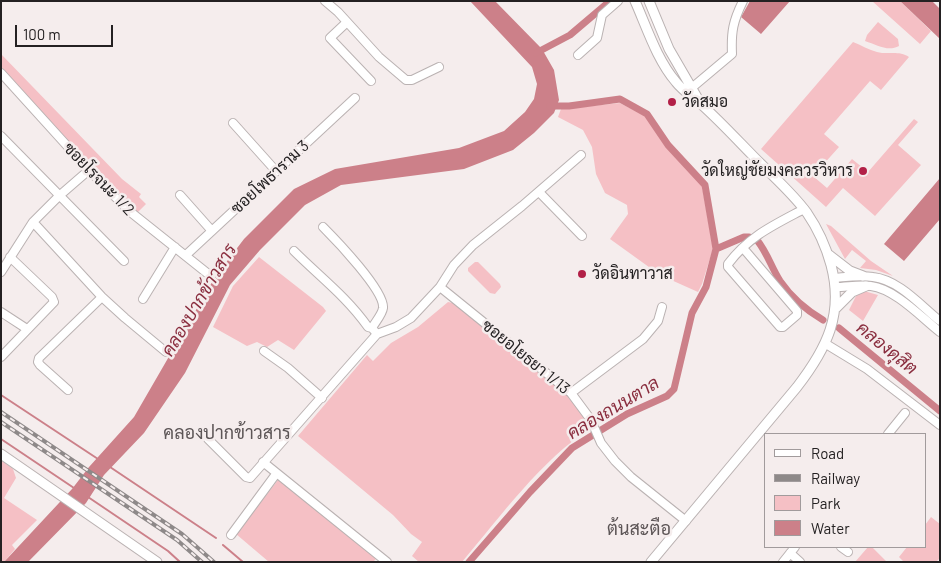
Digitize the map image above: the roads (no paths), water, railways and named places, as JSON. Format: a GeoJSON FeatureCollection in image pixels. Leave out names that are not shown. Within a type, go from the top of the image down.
{"type":"FeatureCollection","features":[{"type":"Feature","properties":{"kind":"main road"},"geometry":{"type":"LineString","coordinates":[[635,1],[663,62],[675,81],[689,90]]}},
{"type":"Feature","properties":{"kind":"main road"},"geometry":{"type":"LineString","coordinates":[[649,1],[689,90],[792,195],[804,209],[819,233],[828,254],[835,283],[836,308],[826,344],[814,364],[651,562]]}},
{"type":"Feature","properties":{"kind":"main road"},"geometry":{"type":"LineString","coordinates":[[828,254],[850,271],[863,276]]}},
{"type":"Feature","properties":{"kind":"main road"},"geometry":{"type":"LineString","coordinates":[[836,308],[852,292],[866,286]]}},
{"type":"Feature","properties":{"kind":"main road"},"geometry":{"type":"LineString","coordinates":[[1,454],[157,562]]}},
{"type":"Feature","properties":{"kind":"street"},"geometry":{"type":"LineString","coordinates":[[325,1],[338,12],[379,57],[406,80],[412,80],[440,67]]}},
{"type":"Feature","properties":{"kind":"street"},"geometry":{"type":"LineString","coordinates":[[578,55],[597,38],[602,16],[618,1]]}},
{"type":"Feature","properties":{"kind":"street"},"geometry":{"type":"LineString","coordinates":[[689,90],[732,54],[732,28],[736,14],[743,1]]}},
{"type":"Feature","properties":{"kind":"street"},"geometry":{"type":"LineString","coordinates":[[346,23],[330,38],[371,81]]}},
{"type":"Feature","properties":{"kind":"street","name":"ซอยโรจนะ 1/2"},"geometry":{"type":"LineString","coordinates":[[1,73],[128,210],[207,273]]}},
{"type":"Feature","properties":{"kind":"street","name":"ซอยโพธาราม 3"},"geometry":{"type":"LineString","coordinates":[[186,255],[355,98]]}},
{"type":"Feature","properties":{"kind":"street"},"geometry":{"type":"LineString","coordinates":[[233,123],[276,171]]}},
{"type":"Feature","properties":{"kind":"street"},"geometry":{"type":"LineString","coordinates":[[1,136],[124,261]]}},
{"type":"Feature","properties":{"kind":"street"},"geometry":{"type":"LineString","coordinates":[[374,331],[396,327],[411,318],[440,287],[454,265],[473,245],[539,192],[581,155]]}},
{"type":"Feature","properties":{"kind":"street"},"geometry":{"type":"LineString","coordinates":[[1,272],[33,222],[89,170]]}},
{"type":"Feature","properties":{"kind":"street"},"geometry":{"type":"LineString","coordinates":[[539,192],[582,236]]}},
{"type":"Feature","properties":{"kind":"street"},"geometry":{"type":"LineString","coordinates":[[180,195],[212,231]]}},
{"type":"Feature","properties":{"kind":"street"},"geometry":{"type":"LineString","coordinates":[[743,248],[797,312],[797,315],[784,327],[780,327],[728,267],[729,262],[743,248],[757,234],[804,209]]}},
{"type":"Feature","properties":{"kind":"street"},"geometry":{"type":"LineString","coordinates":[[33,222],[102,297],[166,352]]}},
{"type":"Feature","properties":{"kind":"street"},"geometry":{"type":"LineString","coordinates":[[208,439],[250,478],[322,398],[374,331],[383,306],[377,290],[338,241],[323,227]]}},
{"type":"Feature","properties":{"kind":"street"},"geometry":{"type":"LineString","coordinates":[[143,299],[175,247]]}},
{"type":"Feature","properties":{"kind":"street"},"geometry":{"type":"LineString","coordinates":[[294,251],[345,298],[374,331]]}},
{"type":"Feature","properties":{"kind":"street"},"geometry":{"type":"LineString","coordinates":[[1,356],[54,302],[10,257]]}},
{"type":"Feature","properties":{"kind":"street"},"geometry":{"type":"LineString","coordinates":[[835,283],[863,276],[886,280],[940,321]]}},
{"type":"Feature","properties":{"kind":"street"},"geometry":{"type":"LineString","coordinates":[[835,283],[884,289],[940,332]]}},
{"type":"Feature","properties":{"kind":"street","name":"ซอยอโยธยา 1/13"},"geometry":{"type":"LineString","coordinates":[[440,287],[571,393],[591,420],[599,440],[608,453],[631,477],[686,521]]}},
{"type":"Feature","properties":{"kind":"street"},"geometry":{"type":"LineString","coordinates":[[68,390],[40,365],[38,362],[39,358],[102,297]]}},
{"type":"Feature","properties":{"kind":"street"},"geometry":{"type":"LineString","coordinates":[[571,393],[643,339],[658,321],[662,307]]}},
{"type":"Feature","properties":{"kind":"street"},"geometry":{"type":"LineString","coordinates":[[1,312],[27,329]]}},
{"type":"Feature","properties":{"kind":"street"},"geometry":{"type":"LineString","coordinates":[[826,344],[867,369],[940,425]]}},
{"type":"Feature","properties":{"kind":"street"},"geometry":{"type":"LineString","coordinates":[[264,351],[288,368],[322,398]]}},
{"type":"Feature","properties":{"kind":"street"},"geometry":{"type":"LineString","coordinates":[[889,433],[905,413]]}},
{"type":"Feature","properties":{"kind":"street"},"geometry":{"type":"LineString","coordinates":[[263,462],[387,562]]}},
{"type":"Feature","properties":{"kind":"street"},"geometry":{"type":"LineString","coordinates":[[232,535],[276,474]]}},
{"type":"Feature","properties":{"kind":"street"},"geometry":{"type":"LineString","coordinates":[[783,562],[793,550],[800,562]]}},
{"type":"Feature","properties":{"kind":"water"},"geometry":{"type":"Polygon","coordinates":[[[470,1],[495,1],[542,49],[554,70],[559,100],[554,113],[513,150],[464,169],[341,185],[305,205],[260,250],[230,285],[185,373],[144,433],[104,475],[86,503],[28,562],[4,562],[72,489],[134,417],[215,277],[244,239],[294,189],[335,169],[459,148],[504,131],[525,112],[534,99],[537,84],[532,67],[470,1]]]}},
{"type":"Feature","properties":{"kind":"water"},"geometry":{"type":"Polygon","coordinates":[[[750,1],[790,1],[761,34],[741,17],[750,1]]]}},
{"type":"Feature","properties":{"kind":"water"},"geometry":{"type":"Polygon","coordinates":[[[900,1],[932,1],[940,9],[940,39],[900,1]]]}},
{"type":"Feature","properties":{"kind":"water"},"geometry":{"type":"Polygon","coordinates":[[[940,178],[940,219],[904,261],[884,244],[940,178]]]}},
{"type":"Feature","properties":{"kind":"waterway"},"geometry":{"type":"LineString","coordinates":[[536,53],[570,35],[610,1]]}},
{"type":"Feature","properties":{"kind":"waterway","name":"คลองถนนตาล"},"geometry":{"type":"LineString","coordinates":[[469,562],[530,492],[572,448],[627,414],[667,396],[674,389],[692,313],[706,287],[716,249],[705,185],[668,145],[647,114],[620,99],[569,106],[550,106]]}},
{"type":"Feature","properties":{"kind":"waterway","name":"คลองดุสิต"},"geometry":{"type":"LineString","coordinates":[[716,249],[744,237],[749,237]]}},
{"type":"Feature","properties":{"kind":"waterway","name":"คลองดุสิต"},"geometry":{"type":"LineString","coordinates":[[757,240],[784,287],[799,303],[823,320]]}},
{"type":"Feature","properties":{"kind":"waterway","name":"คลองดุสิต"},"geometry":{"type":"LineString","coordinates":[[839,328],[940,411]]}},
{"type":"Feature","properties":{"kind":"waterway"},"geometry":{"type":"LineString","coordinates":[[1,395],[98,459]]}},
{"type":"Feature","properties":{"kind":"waterway"},"geometry":{"type":"LineString","coordinates":[[1,439],[74,488]]}},
{"type":"Feature","properties":{"kind":"waterway"},"geometry":{"type":"LineString","coordinates":[[110,467],[216,538]]}},
{"type":"Feature","properties":{"kind":"waterway"},"geometry":{"type":"LineString","coordinates":[[88,497],[168,551],[180,562]]}},
{"type":"Feature","properties":{"kind":"waterway"},"geometry":{"type":"LineString","coordinates":[[223,545],[243,562]]}},
{"type":"Feature","properties":{"kind":"railway"},"geometry":{"type":"LineString","coordinates":[[1,412],[182,534],[214,562]]}},
{"type":"Feature","properties":{"kind":"railway"},"geometry":{"type":"LineString","coordinates":[[1,422],[177,540],[202,562]]}},
{"type":"Feature","properties":{"kind":"place","name":"วัดสมอ"},"geometry":{"type":"Point","coordinates":[672,102]}},
{"type":"Feature","properties":{"kind":"place","name":"วัดใหญ่ชัยมงคลวรวิหาร"},"geometry":{"type":"Point","coordinates":[863,171]}},
{"type":"Feature","properties":{"kind":"place","name":"วัดอินทาวาส"},"geometry":{"type":"Point","coordinates":[582,274]}},
{"type":"Feature","properties":{"kind":"district","name":"คลองปากข้าวสาร"},"geometry":{"type":"Point","coordinates":[227,433]}},
{"type":"Feature","properties":{"kind":"district","name":"ต้นสะตือ"},"geometry":{"type":"Point","coordinates":[639,529]}}]}
